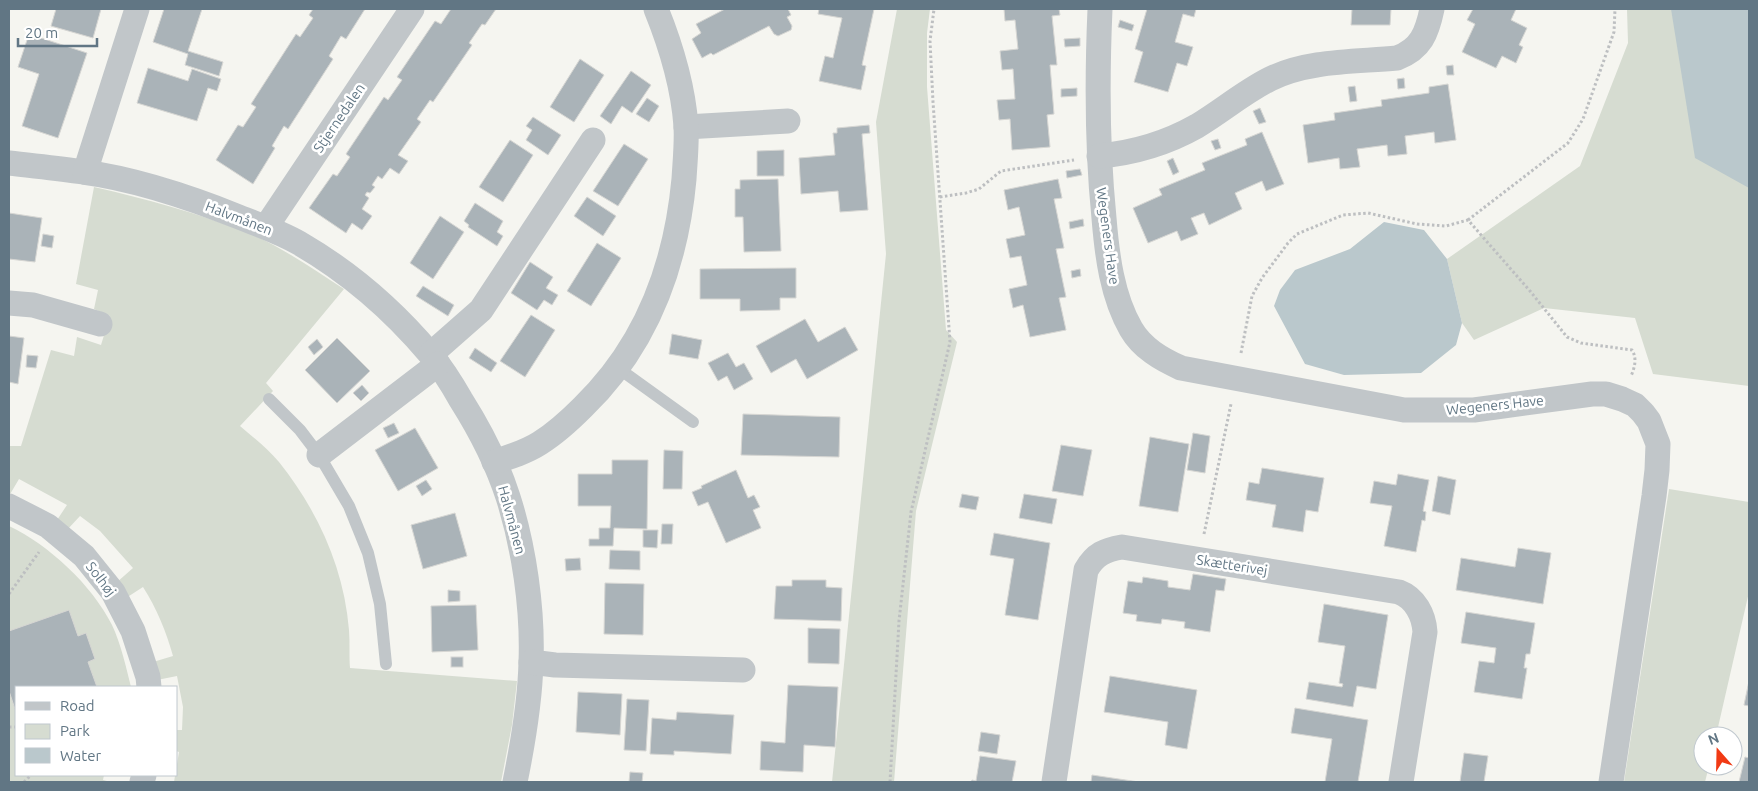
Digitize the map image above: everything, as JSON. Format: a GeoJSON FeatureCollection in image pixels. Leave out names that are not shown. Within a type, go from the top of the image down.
{"type":"FeatureCollection","features":[{"type":"Feature","properties":{"kind":"street"},"geometry":{"type":"LineString","coordinates":[[85,172],[137,9]]}},
{"type":"Feature","properties":{"kind":"street","name":"Stjernedalen"},"geometry":{"type":"LineString","coordinates":[[266,227],[412,9]]}},
{"type":"Feature","properties":{"kind":"street"},"geometry":{"type":"LineString","coordinates":[[494,462],[523,452],[540,443],[556,431],[597,393],[618,368],[653,309],[666,272],[681,208],[686,126],[675,59],[656,9]]}},
{"type":"Feature","properties":{"kind":"street","name":"Wegeners Have"},"geometry":{"type":"LineString","coordinates":[[1100,9],[1099,156],[1106,244],[1112,277],[1122,310],[1132,330],[1146,347],[1163,360],[1181,368],[1404,410],[1474,410],[1592,394],[1606,394],[1635,405],[1652,426],[1658,444],[1654,496],[1610,782]]}},
{"type":"Feature","properties":{"kind":"street"},"geometry":{"type":"LineString","coordinates":[[1099,156],[1123,154],[1172,138],[1196,126],[1248,90],[1292,70],[1320,65],[1397,58],[1407,54],[1418,45],[1424,35],[1432,9]]}},
{"type":"Feature","properties":{"kind":"street"},"geometry":{"type":"LineString","coordinates":[[686,126],[788,120]]}},
{"type":"Feature","properties":{"kind":"street"},"geometry":{"type":"LineString","coordinates":[[319,456],[434,359],[481,310],[594,140]]}},
{"type":"Feature","properties":{"kind":"street","name":"Halvmånen"},"geometry":{"type":"LineString","coordinates":[[9,163],[85,172],[179,195],[266,227],[297,242],[353,279],[398,319],[434,359],[471,415],[494,462],[508,496],[518,534],[529,605],[531,662],[525,728],[515,782]]}},
{"type":"Feature","properties":{"kind":"street"},"geometry":{"type":"LineString","coordinates":[[9,303],[33,306],[100,324]]}},
{"type":"Feature","properties":{"kind":"street","name":"Solhøj"},"geometry":{"type":"LineString","coordinates":[[9,506],[48,526],[84,556],[113,592],[132,631],[148,677],[149,686]]}},
{"type":"Feature","properties":{"kind":"street","name":"Skætterivej"},"geometry":{"type":"LineString","coordinates":[[1054,782],[1086,570],[1091,560],[1097,554],[1122,547],[1399,592],[1412,600],[1423,620],[1425,632],[1401,782]]}},
{"type":"Feature","properties":{"kind":"street"},"geometry":{"type":"LineString","coordinates":[[531,662],[555,665],[743,670]]}},
{"type":"Feature","properties":{"kind":"lane"},"geometry":{"type":"LineString","coordinates":[[618,368],[693,422]]}},
{"type":"Feature","properties":{"kind":"lane"},"geometry":{"type":"LineString","coordinates":[[269,399],[300,430],[319,456],[349,506],[368,552],[380,604],[386,664]]}},
{"type":"Feature","properties":{"kind":"path"},"geometry":{"type":"LineString","coordinates":[[890,782],[899,621],[911,512],[950,342],[930,41],[934,9]]}},
{"type":"Feature","properties":{"kind":"path"},"geometry":{"type":"LineString","coordinates":[[1198,560],[1252,296],[1262,278],[1288,243],[1297,234],[1343,215],[1368,213],[1417,224],[1446,226],[1468,220],[1568,142],[1583,119],[1614,32],[1615,9]]}},
{"type":"Feature","properties":{"kind":"path"},"geometry":{"type":"LineString","coordinates":[[940,197],[979,189],[1001,171],[1099,156]]}},
{"type":"Feature","properties":{"kind":"path"},"geometry":{"type":"LineString","coordinates":[[1468,220],[1567,337],[1581,343],[1632,350],[1635,355],[1634,368],[1622,399]]}},
{"type":"Feature","properties":{"kind":"path"},"geometry":{"type":"LineString","coordinates":[[9,594],[54,532]]}},
{"type":"Feature","properties":{"kind":"green space"},"geometry":{"type":"Polygon","coordinates":[[[897,9],[930,9],[927,33],[927,87],[946,330],[957,342],[916,511],[894,782],[832,782],[886,254],[876,122],[897,9]]]}},
{"type":"Feature","properties":{"kind":"green space"},"geometry":{"type":"Polygon","coordinates":[[[1627,9],[1749,9],[1749,386],[1653,374],[1635,318],[1544,308],[1474,340],[1462,323],[1447,259],[1580,166],[1628,43],[1627,9]]]}},
{"type":"Feature","properties":{"kind":"green space"},"geometry":{"type":"Polygon","coordinates":[[[94,187],[172,207],[248,233],[309,266],[344,289],[266,383],[273,391],[240,426],[279,462],[306,500],[327,541],[335,563],[346,607],[350,668],[517,681],[512,725],[501,782],[174,782],[175,776],[178,776],[178,730],[182,730],[183,707],[177,676],[157,680],[153,662],[173,656],[153,604],[143,587],[126,598],[116,583],[133,568],[100,531],[80,516],[67,530],[55,523],[67,505],[19,479],[9,496],[9,446],[21,446],[51,350],[74,356],[77,337],[101,345],[110,316],[94,309],[98,290],[76,284],[94,187]]]}},
{"type":"Feature","properties":{"kind":"green space"},"geometry":{"type":"Polygon","coordinates":[[[1669,489],[1749,502],[1749,592],[1718,726],[1693,726],[1693,776],[1706,776],[1705,782],[1624,782],[1669,489]]]}},
{"type":"Feature","properties":{"kind":"green space"},"geometry":{"type":"Polygon","coordinates":[[[9,526],[54,555],[93,595],[115,632],[131,686],[15,686],[15,776],[104,776],[103,780],[111,782],[9,782],[9,526]]]}},
{"type":"Feature","properties":{"kind":"water"},"geometry":{"type":"Polygon","coordinates":[[[1671,9],[1749,9],[1749,188],[1695,158],[1671,9]]]}},
{"type":"Feature","properties":{"kind":"water"},"geometry":{"type":"Polygon","coordinates":[[[1384,222],[1424,230],[1447,259],[1462,323],[1456,345],[1421,373],[1344,375],[1305,364],[1274,306],[1280,290],[1295,270],[1350,249],[1384,222]]]}},
{"type":"Feature","properties":{"kind":"building"},"geometry":{"type":"Polygon","coordinates":[[[56,9],[101,9],[93,38],[51,26],[56,9]]]}},
{"type":"Feature","properties":{"kind":"building"},"geometry":{"type":"Polygon","coordinates":[[[164,9],[202,9],[188,51],[223,62],[219,76],[185,65],[188,54],[153,42],[164,9]]]}},
{"type":"Feature","properties":{"kind":"building"},"geometry":{"type":"Polygon","coordinates":[[[313,9],[365,9],[346,39],[341,36],[329,56],[333,59],[288,129],[284,126],[272,146],[275,148],[253,184],[216,160],[238,125],[243,127],[256,107],[251,104],[296,34],[300,37],[313,18],[309,15],[313,9]]]}},
{"type":"Feature","properties":{"kind":"building"},"geometry":{"type":"Polygon","coordinates":[[[451,9],[496,9],[485,25],[482,24],[469,43],[472,45],[433,102],[430,100],[417,119],[421,122],[398,155],[408,161],[399,174],[390,168],[382,179],[378,176],[372,185],[375,187],[370,193],[367,192],[365,195],[369,198],[362,209],[372,216],[362,230],[352,223],[346,233],[309,208],[333,174],[337,176],[350,157],[346,154],[384,97],[388,100],[402,80],[397,77],[435,21],[441,24],[451,9]]]}},
{"type":"Feature","properties":{"kind":"building"},"geometry":{"type":"Polygon","coordinates":[[[725,9],[788,9],[791,15],[787,17],[792,26],[791,30],[778,36],[774,34],[769,26],[713,55],[711,53],[702,58],[692,39],[701,33],[696,24],[725,9]]]}},
{"type":"Feature","properties":{"kind":"building"},"geometry":{"type":"Polygon","coordinates":[[[819,9],[874,9],[862,65],[866,66],[861,90],[819,81],[825,56],[833,58],[842,18],[818,14],[819,9]]]}},
{"type":"Feature","properties":{"kind":"building"},"geometry":{"type":"Polygon","coordinates":[[[1004,9],[1059,9],[1060,15],[1052,16],[1057,65],[1050,65],[1054,114],[1047,115],[1050,147],[1012,150],[1010,119],[999,120],[997,100],[1015,99],[1013,69],[1002,70],[1000,51],[1018,49],[1015,20],[1005,21],[1004,9]]]}},
{"type":"Feature","properties":{"kind":"building"},"geometry":{"type":"Polygon","coordinates":[[[1147,9],[1196,9],[1194,17],[1183,14],[1175,42],[1193,47],[1187,66],[1177,63],[1168,92],[1134,82],[1143,52],[1135,49],[1147,9]]]}},
{"type":"Feature","properties":{"kind":"building"},"geometry":{"type":"Polygon","coordinates":[[[1352,9],[1391,9],[1390,25],[1351,25],[1352,9]]]}},
{"type":"Feature","properties":{"kind":"building"},"geometry":{"type":"Polygon","coordinates":[[[1473,9],[1516,9],[1511,20],[1527,28],[1519,45],[1523,47],[1516,63],[1502,56],[1496,68],[1462,52],[1475,24],[1467,20],[1473,9]]]}},
{"type":"Feature","properties":{"kind":"building"},"geometry":{"type":"Polygon","coordinates":[[[1120,20],[1134,25],[1132,31],[1118,27],[1120,20]]]}},
{"type":"Feature","properties":{"kind":"building"},"geometry":{"type":"Polygon","coordinates":[[[29,34],[87,53],[58,138],[22,126],[39,74],[18,67],[29,34]]]}},
{"type":"Feature","properties":{"kind":"building"},"geometry":{"type":"Polygon","coordinates":[[[1080,38],[1080,46],[1065,47],[1064,39],[1080,38]]]}},
{"type":"Feature","properties":{"kind":"building"},"geometry":{"type":"Polygon","coordinates":[[[580,59],[604,75],[574,122],[550,107],[580,59]]]}},
{"type":"Feature","properties":{"kind":"building"},"geometry":{"type":"Polygon","coordinates":[[[1453,65],[1454,75],[1447,75],[1446,66],[1453,65]]]}},
{"type":"Feature","properties":{"kind":"building"},"geometry":{"type":"Polygon","coordinates":[[[148,68],[188,81],[192,69],[221,79],[217,91],[208,88],[197,121],[137,103],[148,68]]]}},
{"type":"Feature","properties":{"kind":"building"},"geometry":{"type":"Polygon","coordinates":[[[631,71],[651,85],[632,113],[622,106],[611,124],[600,116],[631,71]]]}},
{"type":"Feature","properties":{"kind":"building"},"geometry":{"type":"Polygon","coordinates":[[[1404,78],[1405,88],[1398,89],[1397,79],[1404,78]]]}},
{"type":"Feature","properties":{"kind":"building"},"geometry":{"type":"Polygon","coordinates":[[[1448,84],[1456,140],[1435,143],[1434,132],[1405,136],[1407,154],[1388,156],[1387,145],[1357,149],[1360,167],[1340,169],[1339,158],[1308,163],[1303,125],[1335,120],[1334,113],[1382,106],[1381,100],[1429,93],[1429,87],[1448,84]]]}},
{"type":"Feature","properties":{"kind":"building"},"geometry":{"type":"Polygon","coordinates":[[[1355,86],[1357,101],[1350,102],[1348,87],[1355,86]]]}},
{"type":"Feature","properties":{"kind":"building"},"geometry":{"type":"Polygon","coordinates":[[[1077,88],[1077,96],[1061,97],[1061,89],[1077,88]]]}},
{"type":"Feature","properties":{"kind":"building"},"geometry":{"type":"Polygon","coordinates":[[[647,98],[659,106],[649,122],[636,114],[647,98]]]}},
{"type":"Feature","properties":{"kind":"building"},"geometry":{"type":"Polygon","coordinates":[[[1260,108],[1266,122],[1259,124],[1253,111],[1260,108]]]}},
{"type":"Feature","properties":{"kind":"building"},"geometry":{"type":"Polygon","coordinates":[[[533,117],[561,135],[548,155],[526,140],[532,130],[526,126],[533,117]]]}},
{"type":"Feature","properties":{"kind":"building"},"geometry":{"type":"Polygon","coordinates":[[[869,125],[870,133],[862,134],[868,210],[840,212],[838,191],[801,194],[799,158],[835,155],[833,133],[837,133],[837,128],[869,125]]]}},
{"type":"Feature","properties":{"kind":"building"},"geometry":{"type":"Polygon","coordinates":[[[1262,132],[1284,184],[1266,191],[1262,181],[1235,193],[1242,209],[1209,225],[1204,213],[1191,218],[1198,234],[1181,241],[1177,231],[1148,243],[1133,208],[1162,195],[1159,189],[1205,170],[1202,163],[1247,145],[1245,139],[1262,132]]]}},
{"type":"Feature","properties":{"kind":"building"},"geometry":{"type":"Polygon","coordinates":[[[1218,139],[1221,148],[1215,150],[1211,141],[1218,139]]]}},
{"type":"Feature","properties":{"kind":"building"},"geometry":{"type":"Polygon","coordinates":[[[510,140],[533,155],[503,202],[479,187],[510,140]]]}},
{"type":"Feature","properties":{"kind":"building"},"geometry":{"type":"Polygon","coordinates":[[[624,144],[648,159],[618,206],[593,191],[624,144]]]}},
{"type":"Feature","properties":{"kind":"building"},"geometry":{"type":"Polygon","coordinates":[[[784,150],[784,176],[757,176],[757,151],[784,150]]]}},
{"type":"Feature","properties":{"kind":"building"},"geometry":{"type":"Polygon","coordinates":[[[1173,158],[1179,172],[1173,175],[1167,161],[1173,158]]]}},
{"type":"Feature","properties":{"kind":"building"},"geometry":{"type":"Polygon","coordinates":[[[1080,169],[1082,175],[1067,178],[1066,171],[1080,169]]]}},
{"type":"Feature","properties":{"kind":"building"},"geometry":{"type":"Polygon","coordinates":[[[778,179],[781,251],[744,252],[743,217],[735,217],[735,189],[740,189],[740,180],[778,179]]]}},
{"type":"Feature","properties":{"kind":"building"},"geometry":{"type":"Polygon","coordinates":[[[1058,179],[1062,198],[1054,199],[1064,248],[1056,249],[1066,297],[1059,298],[1066,330],[1030,337],[1023,305],[1013,308],[1009,289],[1027,285],[1021,256],[1010,258],[1006,239],[1025,235],[1019,207],[1008,210],[1004,190],[1058,179]]]}},
{"type":"Feature","properties":{"kind":"building"},"geometry":{"type":"Polygon","coordinates":[[[587,197],[616,216],[603,236],[574,216],[587,197]]]}},
{"type":"Feature","properties":{"kind":"building"},"geometry":{"type":"Polygon","coordinates":[[[475,203],[503,221],[497,232],[503,236],[497,246],[468,227],[469,225],[464,221],[475,203]]]}},
{"type":"Feature","properties":{"kind":"building"},"geometry":{"type":"Polygon","coordinates":[[[9,213],[42,218],[35,262],[9,259],[9,213]]]}},
{"type":"Feature","properties":{"kind":"building"},"geometry":{"type":"Polygon","coordinates":[[[440,216],[464,232],[433,279],[410,263],[440,216]]]}},
{"type":"Feature","properties":{"kind":"building"},"geometry":{"type":"Polygon","coordinates":[[[1083,219],[1084,226],[1070,229],[1069,222],[1083,219]]]}},
{"type":"Feature","properties":{"kind":"building"},"geometry":{"type":"Polygon","coordinates":[[[43,234],[54,236],[52,248],[41,246],[43,234]]]}},
{"type":"Feature","properties":{"kind":"building"},"geometry":{"type":"Polygon","coordinates":[[[597,243],[621,258],[591,306],[567,291],[597,243]]]}},
{"type":"Feature","properties":{"kind":"building"},"geometry":{"type":"Polygon","coordinates":[[[530,262],[553,277],[546,288],[558,295],[552,305],[544,300],[537,310],[511,293],[530,262]]]}},
{"type":"Feature","properties":{"kind":"building"},"geometry":{"type":"Polygon","coordinates":[[[796,268],[796,298],[780,298],[780,310],[740,311],[740,299],[700,299],[700,269],[796,268]]]}},
{"type":"Feature","properties":{"kind":"building"},"geometry":{"type":"Polygon","coordinates":[[[1080,269],[1081,276],[1072,278],[1071,271],[1080,269]]]}},
{"type":"Feature","properties":{"kind":"building"},"geometry":{"type":"Polygon","coordinates":[[[423,286],[454,305],[448,316],[416,296],[423,286]]]}},
{"type":"Feature","properties":{"kind":"building"},"geometry":{"type":"Polygon","coordinates":[[[531,315],[555,330],[525,377],[500,361],[531,315]]]}},
{"type":"Feature","properties":{"kind":"building"},"geometry":{"type":"Polygon","coordinates":[[[805,319],[818,342],[845,327],[858,350],[807,379],[796,359],[771,373],[756,346],[805,319]]]}},
{"type":"Feature","properties":{"kind":"building"},"geometry":{"type":"Polygon","coordinates":[[[672,334],[702,340],[698,359],[669,354],[672,334]]]}},
{"type":"Feature","properties":{"kind":"building"},"geometry":{"type":"Polygon","coordinates":[[[9,336],[24,338],[18,384],[9,382],[9,336]]]}},
{"type":"Feature","properties":{"kind":"building"},"geometry":{"type":"Polygon","coordinates":[[[337,338],[370,371],[337,403],[305,370],[337,338]]]}},
{"type":"Feature","properties":{"kind":"building"},"geometry":{"type":"Polygon","coordinates":[[[317,339],[323,347],[314,355],[308,347],[317,339]]]}},
{"type":"Feature","properties":{"kind":"building"},"geometry":{"type":"Polygon","coordinates":[[[475,348],[497,363],[491,372],[469,358],[475,348]]]}},
{"type":"Feature","properties":{"kind":"building"},"geometry":{"type":"Polygon","coordinates":[[[728,353],[736,367],[744,363],[753,379],[734,390],[727,376],[718,381],[708,363],[728,353]]]}},
{"type":"Feature","properties":{"kind":"building"},"geometry":{"type":"Polygon","coordinates":[[[27,355],[38,356],[36,368],[26,367],[27,355]]]}},
{"type":"Feature","properties":{"kind":"building"},"geometry":{"type":"Polygon","coordinates":[[[362,385],[369,393],[361,401],[353,393],[362,385]]]}},
{"type":"Feature","properties":{"kind":"building"},"geometry":{"type":"Polygon","coordinates":[[[743,414],[840,417],[839,457],[741,455],[743,414]]]}},
{"type":"Feature","properties":{"kind":"building"},"geometry":{"type":"Polygon","coordinates":[[[394,423],[399,433],[388,438],[383,428],[394,423]]]}},
{"type":"Feature","properties":{"kind":"building"},"geometry":{"type":"Polygon","coordinates":[[[415,428],[438,468],[398,491],[375,450],[415,428]]]}},
{"type":"Feature","properties":{"kind":"building"},"geometry":{"type":"Polygon","coordinates":[[[1193,433],[1210,436],[1205,473],[1187,470],[1193,433]]]}},
{"type":"Feature","properties":{"kind":"building"},"geometry":{"type":"Polygon","coordinates":[[[1150,437],[1189,444],[1178,512],[1139,506],[1150,437]]]}},
{"type":"Feature","properties":{"kind":"building"},"geometry":{"type":"Polygon","coordinates":[[[1061,445],[1092,450],[1083,496],[1052,491],[1061,445]]]}},
{"type":"Feature","properties":{"kind":"building"},"geometry":{"type":"Polygon","coordinates":[[[664,450],[683,451],[682,489],[663,489],[664,450]]]}},
{"type":"Feature","properties":{"kind":"building"},"geometry":{"type":"Polygon","coordinates":[[[612,460],[648,460],[647,529],[614,528],[613,546],[589,546],[589,539],[599,539],[599,528],[610,528],[611,506],[578,506],[578,474],[612,474],[612,460]]]}},
{"type":"Feature","properties":{"kind":"building"},"geometry":{"type":"Polygon","coordinates":[[[1262,468],[1324,478],[1318,512],[1306,510],[1303,532],[1272,527],[1276,505],[1246,500],[1249,482],[1259,484],[1262,468]]]}},
{"type":"Feature","properties":{"kind":"building"},"geometry":{"type":"Polygon","coordinates":[[[736,470],[748,498],[754,495],[760,507],[753,510],[761,528],[726,543],[708,502],[698,506],[692,492],[736,470]]]}},
{"type":"Feature","properties":{"kind":"building"},"geometry":{"type":"Polygon","coordinates":[[[1398,474],[1429,480],[1423,511],[1426,512],[1425,521],[1422,520],[1416,552],[1384,546],[1392,506],[1370,503],[1374,481],[1396,485],[1398,474]]]}},
{"type":"Feature","properties":{"kind":"building"},"geometry":{"type":"Polygon","coordinates":[[[1438,476],[1456,480],[1450,515],[1432,511],[1438,476]]]}},
{"type":"Feature","properties":{"kind":"building"},"geometry":{"type":"Polygon","coordinates":[[[426,480],[432,489],[422,496],[416,486],[426,480]]]}},
{"type":"Feature","properties":{"kind":"building"},"geometry":{"type":"Polygon","coordinates":[[[962,494],[979,497],[976,510],[959,507],[962,494]]]}},
{"type":"Feature","properties":{"kind":"building"},"geometry":{"type":"Polygon","coordinates":[[[1024,494],[1057,499],[1052,524],[1019,518],[1024,494]]]}},
{"type":"Feature","properties":{"kind":"building"},"geometry":{"type":"Polygon","coordinates":[[[455,513],[467,556],[423,569],[411,525],[455,513]]]}},
{"type":"Feature","properties":{"kind":"building"},"geometry":{"type":"Polygon","coordinates":[[[662,524],[673,524],[672,544],[661,544],[662,524]]]}},
{"type":"Feature","properties":{"kind":"building"},"geometry":{"type":"Polygon","coordinates":[[[643,530],[658,530],[657,548],[643,547],[643,530]]]}},
{"type":"Feature","properties":{"kind":"building"},"geometry":{"type":"Polygon","coordinates":[[[994,533],[1050,543],[1038,620],[1005,615],[1014,559],[990,555],[994,533]]]}},
{"type":"Feature","properties":{"kind":"building"},"geometry":{"type":"Polygon","coordinates":[[[1518,548],[1551,553],[1543,604],[1456,590],[1461,558],[1515,567],[1518,548]]]}},
{"type":"Feature","properties":{"kind":"building"},"geometry":{"type":"Polygon","coordinates":[[[610,550],[640,551],[640,570],[609,569],[610,550]]]}},
{"type":"Feature","properties":{"kind":"building"},"geometry":{"type":"Polygon","coordinates":[[[580,558],[581,570],[566,571],[565,559],[580,558]]]}},
{"type":"Feature","properties":{"kind":"building"},"geometry":{"type":"Polygon","coordinates":[[[1193,574],[1226,579],[1224,591],[1216,590],[1210,632],[1184,628],[1185,622],[1162,619],[1161,624],[1136,621],[1137,615],[1123,613],[1128,581],[1142,583],[1143,577],[1168,581],[1168,587],[1190,590],[1193,574]]]}},
{"type":"Feature","properties":{"kind":"building"},"geometry":{"type":"Polygon","coordinates":[[[792,580],[826,580],[826,587],[842,588],[841,621],[774,619],[776,586],[792,586],[792,580]]]}},
{"type":"Feature","properties":{"kind":"building"},"geometry":{"type":"Polygon","coordinates":[[[605,583],[644,584],[643,635],[604,634],[605,583]]]}},
{"type":"Feature","properties":{"kind":"building"},"geometry":{"type":"Polygon","coordinates":[[[448,590],[460,591],[460,601],[448,602],[448,590]]]}},
{"type":"Feature","properties":{"kind":"building"},"geometry":{"type":"Polygon","coordinates":[[[1324,604],[1388,615],[1376,689],[1357,686],[1353,707],[1306,699],[1309,682],[1342,687],[1343,684],[1339,683],[1345,646],[1318,642],[1324,604]]]}},
{"type":"Feature","properties":{"kind":"building"},"geometry":{"type":"Polygon","coordinates":[[[476,605],[478,650],[432,652],[431,606],[476,605]]]}},
{"type":"Feature","properties":{"kind":"building"},"geometry":{"type":"Polygon","coordinates":[[[69,610],[78,636],[86,633],[95,659],[88,662],[97,686],[15,686],[15,709],[9,691],[9,631],[69,610]]]}},
{"type":"Feature","properties":{"kind":"building"},"geometry":{"type":"Polygon","coordinates":[[[1466,612],[1535,623],[1530,654],[1526,654],[1524,668],[1527,668],[1522,699],[1474,692],[1479,661],[1494,663],[1496,648],[1461,643],[1466,612]]]}},
{"type":"Feature","properties":{"kind":"building"},"geometry":{"type":"Polygon","coordinates":[[[808,628],[840,629],[839,664],[808,663],[808,628]]]}},
{"type":"Feature","properties":{"kind":"building"},"geometry":{"type":"Polygon","coordinates":[[[451,657],[463,657],[463,667],[451,667],[451,657]]]}},
{"type":"Feature","properties":{"kind":"building"},"geometry":{"type":"Polygon","coordinates":[[[1110,676],[1197,690],[1187,749],[1165,745],[1168,722],[1104,712],[1110,676]]]}},
{"type":"Feature","properties":{"kind":"building"},"geometry":{"type":"Polygon","coordinates":[[[1749,681],[1749,706],[1744,705],[1749,681]]]}},
{"type":"Feature","properties":{"kind":"building"},"geometry":{"type":"Polygon","coordinates":[[[788,685],[838,687],[835,747],[804,745],[803,772],[760,770],[761,741],[785,743],[788,685]]]}},
{"type":"Feature","properties":{"kind":"building"},"geometry":{"type":"Polygon","coordinates":[[[578,692],[622,694],[620,735],[576,732],[578,692]]]}},
{"type":"Feature","properties":{"kind":"building"},"geometry":{"type":"Polygon","coordinates":[[[627,699],[649,700],[646,751],[624,750],[627,699]]]}},
{"type":"Feature","properties":{"kind":"building"},"geometry":{"type":"Polygon","coordinates":[[[1295,708],[1368,720],[1358,782],[1325,782],[1332,739],[1291,733],[1295,708]]]}},
{"type":"Feature","properties":{"kind":"building"},"geometry":{"type":"Polygon","coordinates":[[[677,712],[734,715],[731,754],[674,751],[674,755],[650,754],[652,718],[676,720],[677,712]]]}},
{"type":"Feature","properties":{"kind":"building"},"geometry":{"type":"Polygon","coordinates":[[[981,732],[1000,735],[997,754],[978,751],[981,732]]]}},
{"type":"Feature","properties":{"kind":"building"},"geometry":{"type":"Polygon","coordinates":[[[1464,753],[1488,756],[1484,782],[1460,782],[1464,753]]]}},
{"type":"Feature","properties":{"kind":"building"},"geometry":{"type":"Polygon","coordinates":[[[980,756],[1016,761],[1012,782],[971,782],[972,780],[976,781],[980,756]]]}},
{"type":"Feature","properties":{"kind":"building"},"geometry":{"type":"Polygon","coordinates":[[[1745,757],[1749,758],[1749,782],[1739,782],[1740,776],[1743,776],[1745,757]]]}},
{"type":"Feature","properties":{"kind":"building"},"geometry":{"type":"Polygon","coordinates":[[[630,772],[643,773],[642,782],[629,782],[630,772]]]}},
{"type":"Feature","properties":{"kind":"building"},"geometry":{"type":"Polygon","coordinates":[[[1092,775],[1139,782],[1091,782],[1092,775]]]}}]}
